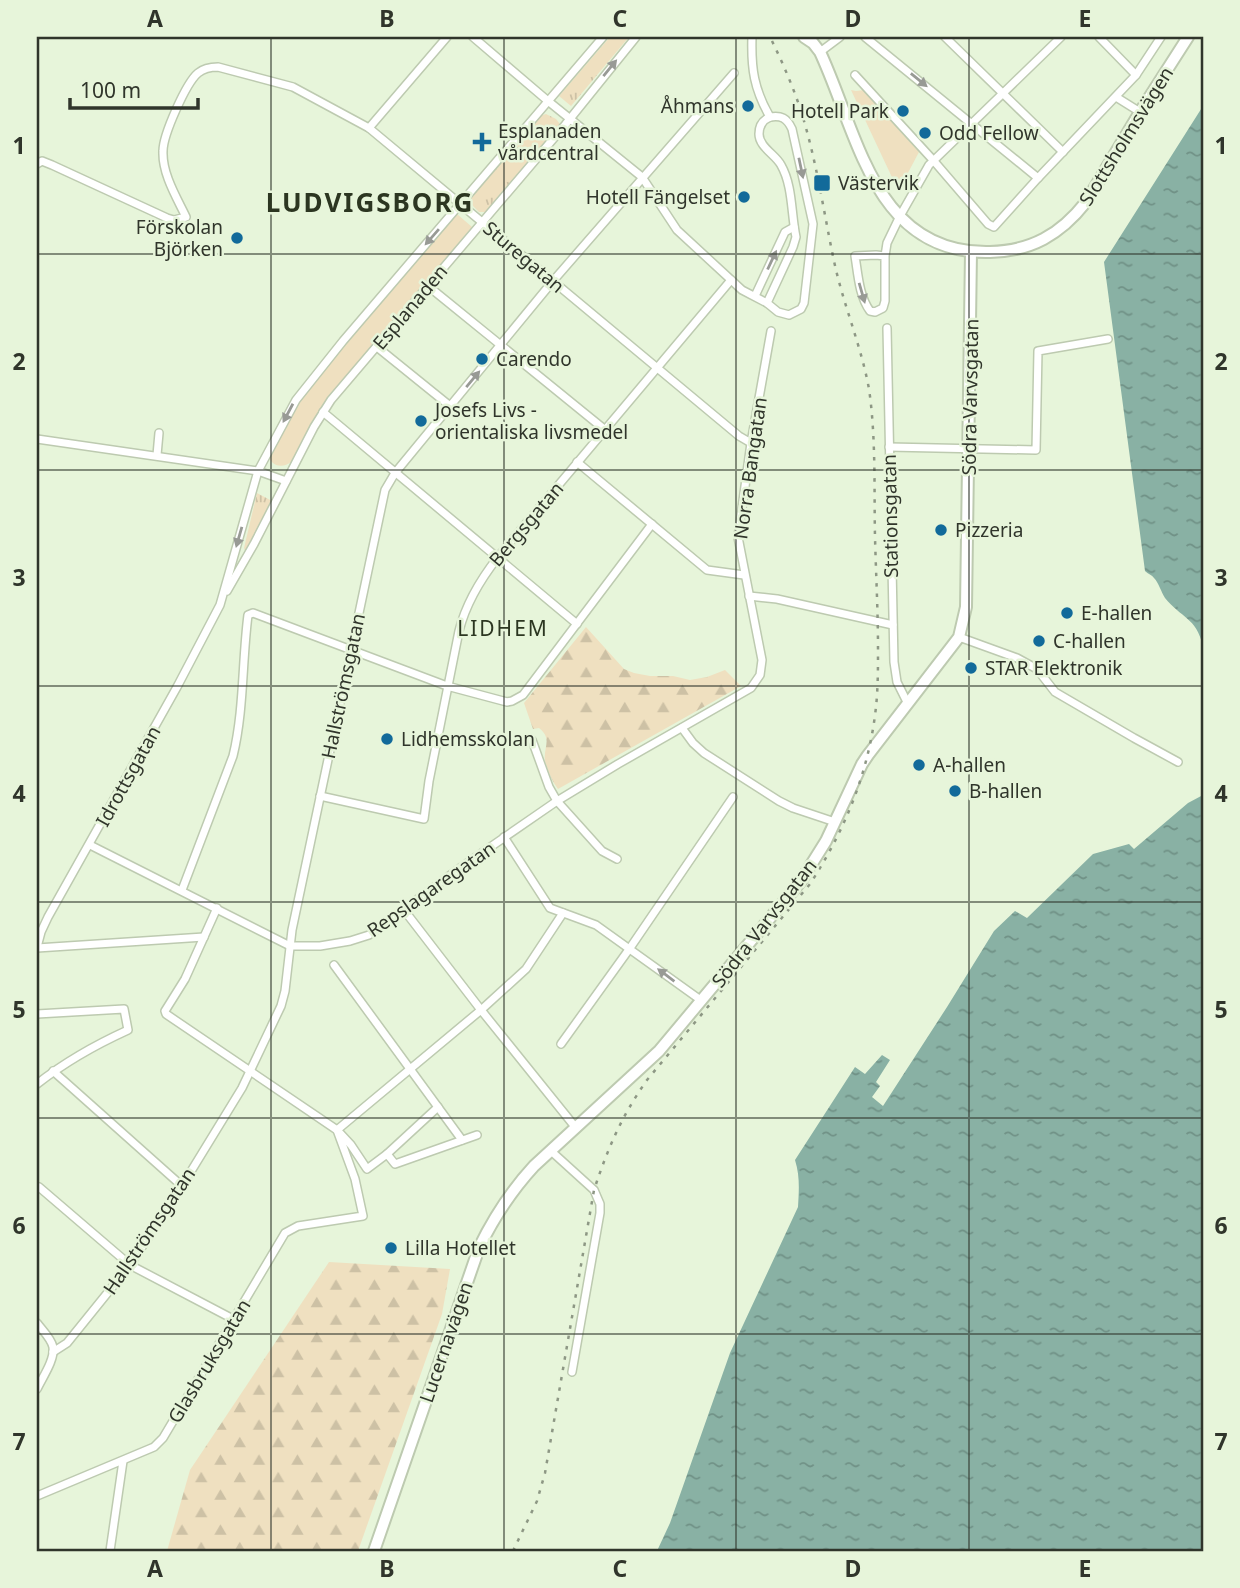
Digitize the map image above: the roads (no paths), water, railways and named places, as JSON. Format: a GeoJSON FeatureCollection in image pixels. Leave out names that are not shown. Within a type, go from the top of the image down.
{"type":"FeatureCollection","features":[{"type":"Feature","properties":{"kind":"street"},"geometry":{"type":"LineString","coordinates":[[369,128],[447,37]]}},
{"type":"Feature","properties":{"kind":"street"},"geometry":{"type":"LineString","coordinates":[[473,37],[642,177],[677,230],[731,280],[784,315],[794,314],[804,303],[813,224],[789,122],[778,116],[766,119],[761,124],[759,137],[785,173],[796,237],[766,303]]}},
{"type":"Feature","properties":{"kind":"street","name":"Esplanaden"},"geometry":{"type":"LineString","coordinates":[[220,603],[258,471],[306,386],[603,37]]}},
{"type":"Feature","properties":{"kind":"street","name":"Esplanaden"},"geometry":{"type":"LineString","coordinates":[[220,603],[331,400],[636,37]]}},
{"type":"Feature","properties":{"kind":"street"},"geometry":{"type":"LineString","coordinates":[[752,37],[752,72],[761,102],[771,117]]}},
{"type":"Feature","properties":{"kind":"street","name":"Slottsholmsvägen"},"geometry":{"type":"LineString","coordinates":[[804,37],[820,52],[872,177],[889,204],[923,235],[942,244],[971,252],[999,251],[1036,243],[1051,236],[1076,215],[1188,37]]}},
{"type":"Feature","properties":{"kind":"street"},"geometry":{"type":"LineString","coordinates":[[820,52],[840,37]]}},
{"type":"Feature","properties":{"kind":"street"},"geometry":{"type":"LineString","coordinates":[[866,37],[1038,177]]}},
{"type":"Feature","properties":{"kind":"street"},"geometry":{"type":"LineString","coordinates":[[945,37],[1063,152]]}},
{"type":"Feature","properties":{"kind":"street"},"geometry":{"type":"LineString","coordinates":[[885,256],[855,256],[864,301],[870,311],[883,308],[887,243],[933,160],[1061,37]]}},
{"type":"Feature","properties":{"kind":"street"},"geometry":{"type":"LineString","coordinates":[[1100,37],[1136,75]]}},
{"type":"Feature","properties":{"kind":"street"},"geometry":{"type":"LineString","coordinates":[[855,75],[988,224],[994,227],[1136,75],[1161,37]]}},
{"type":"Feature","properties":{"kind":"street","name":"Sturegatan"},"geometry":{"type":"LineString","coordinates":[[37,164],[42,161],[167,218],[174,220],[186,217],[167,174],[163,151],[169,128],[189,84],[201,70],[218,67],[293,87],[369,128],[739,436],[751,443]]}},
{"type":"Feature","properties":{"kind":"street","name":"Hallströmsgatan"},"geometry":{"type":"LineString","coordinates":[[53,1352],[67,1343],[130,1265],[182,1186],[250,1072],[281,1006],[290,946],[320,796],[385,491],[395,473],[553,281],[734,73]]}},
{"type":"Feature","properties":{"kind":"street"},"geometry":{"type":"LineString","coordinates":[[1116,97],[1140,112]]}},
{"type":"Feature","properties":{"kind":"street"},"geometry":{"type":"LineString","coordinates":[[755,296],[785,232],[793,227]]}},
{"type":"Feature","properties":{"kind":"street","name":"Södra Varvsgatan"},"geometry":{"type":"LineString","coordinates":[[551,1151],[659,1051],[801,881],[816,859],[862,764],[958,637],[966,607],[971,252]]}},
{"type":"Feature","properties":{"kind":"street","name":"Bergsgatan"},"geometry":{"type":"LineString","coordinates":[[320,796],[424,819],[447,686],[463,617],[477,586],[604,429],[731,280]]}},
{"type":"Feature","properties":{"kind":"street"},"geometry":{"type":"LineString","coordinates":[[428,286],[604,429]]}},
{"type":"Feature","properties":{"kind":"street","name":"Stationsgatan"},"geometry":{"type":"LineString","coordinates":[[887,328],[895,674],[907,702]]}},
{"type":"Feature","properties":{"kind":"street","name":"Norra Bangatan"},"geometry":{"type":"LineString","coordinates":[[682,728],[751,688],[760,675],[762,660],[738,537],[771,331]]}},
{"type":"Feature","properties":{"kind":"street"},"geometry":{"type":"LineString","coordinates":[[889,447],[1036,450],[1038,351],[1108,339]]}},
{"type":"Feature","properties":{"kind":"street"},"geometry":{"type":"LineString","coordinates":[[377,347],[450,406]]}},
{"type":"Feature","properties":{"kind":"street"},"geometry":{"type":"LineString","coordinates":[[323,412],[578,624]]}},
{"type":"Feature","properties":{"kind":"street"},"geometry":{"type":"LineString","coordinates":[[157,456],[159,433]]}},
{"type":"Feature","properties":{"kind":"street"},"geometry":{"type":"LineString","coordinates":[[37,439],[258,471],[286,481]]}},
{"type":"Feature","properties":{"kind":"street"},"geometry":{"type":"LineString","coordinates":[[577,462],[707,570],[744,575]]}},
{"type":"Feature","properties":{"kind":"street"},"geometry":{"type":"LineString","coordinates":[[182,890],[233,757],[238,735],[248,615],[253,613],[447,686],[507,702],[523,695],[652,524]]}},
{"type":"Feature","properties":{"kind":"street"},"geometry":{"type":"LineString","coordinates":[[749,597],[777,599],[893,625]]}},
{"type":"Feature","properties":{"kind":"street","name":"Idrottsgatan"},"geometry":{"type":"LineString","coordinates":[[37,948],[48,917],[177,687],[220,603]]}},
{"type":"Feature","properties":{"kind":"street"},"geometry":{"type":"LineString","coordinates":[[958,637],[1017,658],[1037,670],[1055,692],[1178,762]]}},
{"type":"Feature","properties":{"kind":"street"},"geometry":{"type":"LineString","coordinates":[[682,728],[704,753],[779,801],[835,822]]}},
{"type":"Feature","properties":{"kind":"street","name":"Repslagaregatan"},"geometry":{"type":"LineString","coordinates":[[90,845],[290,946],[320,946],[361,938],[369,935],[557,801],[682,728]]}},
{"type":"Feature","properties":{"kind":"street"},"geometry":{"type":"LineString","coordinates":[[533,740],[549,787],[557,801],[602,851],[617,859]]}},
{"type":"Feature","properties":{"kind":"street"},"geometry":{"type":"LineString","coordinates":[[561,1044],[733,797]]}},
{"type":"Feature","properties":{"kind":"street"},"geometry":{"type":"LineString","coordinates":[[503,837],[550,908],[596,925],[702,1001]]}},
{"type":"Feature","properties":{"kind":"street"},"geometry":{"type":"LineString","coordinates":[[217,908],[185,979],[165,1011],[169,1017],[337,1130],[367,1169],[438,1107]]}},
{"type":"Feature","properties":{"kind":"street"},"geometry":{"type":"LineString","coordinates":[[404,910],[576,1128]]}},
{"type":"Feature","properties":{"kind":"street"},"geometry":{"type":"LineString","coordinates":[[337,1130],[526,969],[563,913]]}},
{"type":"Feature","properties":{"kind":"street"},"geometry":{"type":"LineString","coordinates":[[37,948],[204,937]]}},
{"type":"Feature","properties":{"kind":"street"},"geometry":{"type":"LineString","coordinates":[[334,965],[462,1140]]}},
{"type":"Feature","properties":{"kind":"street"},"geometry":{"type":"LineString","coordinates":[[37,1014],[124,1009],[128,1030],[95,1045],[37,1084]]}},
{"type":"Feature","properties":{"kind":"street"},"geometry":{"type":"LineString","coordinates":[[53,1072],[182,1186]]}},
{"type":"Feature","properties":{"kind":"street","name":"Glasbruksgatan"},"geometry":{"type":"LineString","coordinates":[[37,1496],[154,1447],[163,1438],[281,1238],[298,1226],[363,1216],[355,1180],[337,1130]]}},
{"type":"Feature","properties":{"kind":"street"},"geometry":{"type":"LineString","coordinates":[[387,1154],[395,1164],[477,1135]]}},
{"type":"Feature","properties":{"kind":"street"},"geometry":{"type":"LineString","coordinates":[[551,1151],[594,1190],[600,1204],[593,1259],[572,1372]]}},
{"type":"Feature","properties":{"kind":"street","name":"Lucernavägen"},"geometry":{"type":"LineString","coordinates":[[374,1551],[479,1248],[515,1187],[551,1151]]}},
{"type":"Feature","properties":{"kind":"street"},"geometry":{"type":"LineString","coordinates":[[39,1187],[130,1265],[233,1319]]}},
{"type":"Feature","properties":{"kind":"street"},"geometry":{"type":"LineString","coordinates":[[37,1323],[53,1346],[50,1362],[37,1389]]}},
{"type":"Feature","properties":{"kind":"street"},"geometry":{"type":"LineString","coordinates":[[110,1551],[122,1461]]}},
{"type":"Feature","properties":{"kind":"water"},"geometry":{"type":"Polygon","coordinates":[[[1203,106],[1203,646],[1192,623],[1171,605],[1156,580],[1145,571],[1104,262],[1203,106]]]}},
{"type":"Feature","properties":{"kind":"water"},"geometry":{"type":"Polygon","coordinates":[[[1203,795],[1203,1551],[657,1551],[670,1523],[730,1353],[798,1207],[799,1189],[795,1160],[855,1067],[865,1074],[882,1055],[890,1060],[876,1082],[880,1086],[872,1097],[883,1106],[994,931],[1015,911],[1027,918],[1093,854],[1129,844],[1134,849],[1188,803],[1203,795]]]}},
{"type":"Feature","properties":{"kind":"railway"},"geometry":{"type":"LineString","coordinates":[[513,1551],[537,1501],[545,1473],[594,1190],[610,1146],[622,1120],[647,1080],[810,884],[823,864],[853,800],[873,731],[878,635],[874,444],[869,389],[838,277],[805,124],[770,37]]}},
{"type":"Feature","properties":{"kind":"place","name":"Åhmans"},"geometry":{"type":"Point","coordinates":[748,106]}},
{"type":"Feature","properties":{"kind":"place","name":"Hotell Park"},"geometry":{"type":"Point","coordinates":[903,111]}},
{"type":"Feature","properties":{"kind":"place","name":"Odd Fellow"},"geometry":{"type":"Point","coordinates":[925,133]}},
{"type":"Feature","properties":{"kind":"place","name":"Esplanaden vårdcentral"},"geometry":{"type":"Point","coordinates":[482,142]}},
{"type":"Feature","properties":{"kind":"place","name":"Västervik"},"geometry":{"type":"Point","coordinates":[822,183]}},
{"type":"Feature","properties":{"kind":"place","name":"Hotell Fängelset"},"geometry":{"type":"Point","coordinates":[744,197]}},
{"type":"Feature","properties":{"kind":"place","name":"Förskolan Björken"},"geometry":{"type":"Point","coordinates":[237,238]}},
{"type":"Feature","properties":{"kind":"place","name":"Carendo"},"geometry":{"type":"Point","coordinates":[482,359]}},
{"type":"Feature","properties":{"kind":"place","name":"Josefs Livs - orientaliska livsmedel"},"geometry":{"type":"Point","coordinates":[421,421]}},
{"type":"Feature","properties":{"kind":"place","name":"Pizzeria"},"geometry":{"type":"Point","coordinates":[941,530]}},
{"type":"Feature","properties":{"kind":"place","name":"E-hallen"},"geometry":{"type":"Point","coordinates":[1067,613]}},
{"type":"Feature","properties":{"kind":"place","name":"C-hallen"},"geometry":{"type":"Point","coordinates":[1039,641]}},
{"type":"Feature","properties":{"kind":"place","name":"STAR Elektronik"},"geometry":{"type":"Point","coordinates":[971,668]}},
{"type":"Feature","properties":{"kind":"place","name":"Lidhemsskolan"},"geometry":{"type":"Point","coordinates":[387,739]}},
{"type":"Feature","properties":{"kind":"place","name":"A-hallen"},"geometry":{"type":"Point","coordinates":[919,765]}},
{"type":"Feature","properties":{"kind":"place","name":"B-hallen"},"geometry":{"type":"Point","coordinates":[955,791]}},
{"type":"Feature","properties":{"kind":"place","name":"Lilla Hotellet"},"geometry":{"type":"Point","coordinates":[391,1248]}},
{"type":"Feature","properties":{"kind":"district","name":"LUDVIGSBORG"},"geometry":{"type":"Point","coordinates":[370,203]}},
{"type":"Feature","properties":{"kind":"district","name":"LIDHEM"},"geometry":{"type":"Point","coordinates":[503,629]}}]}
